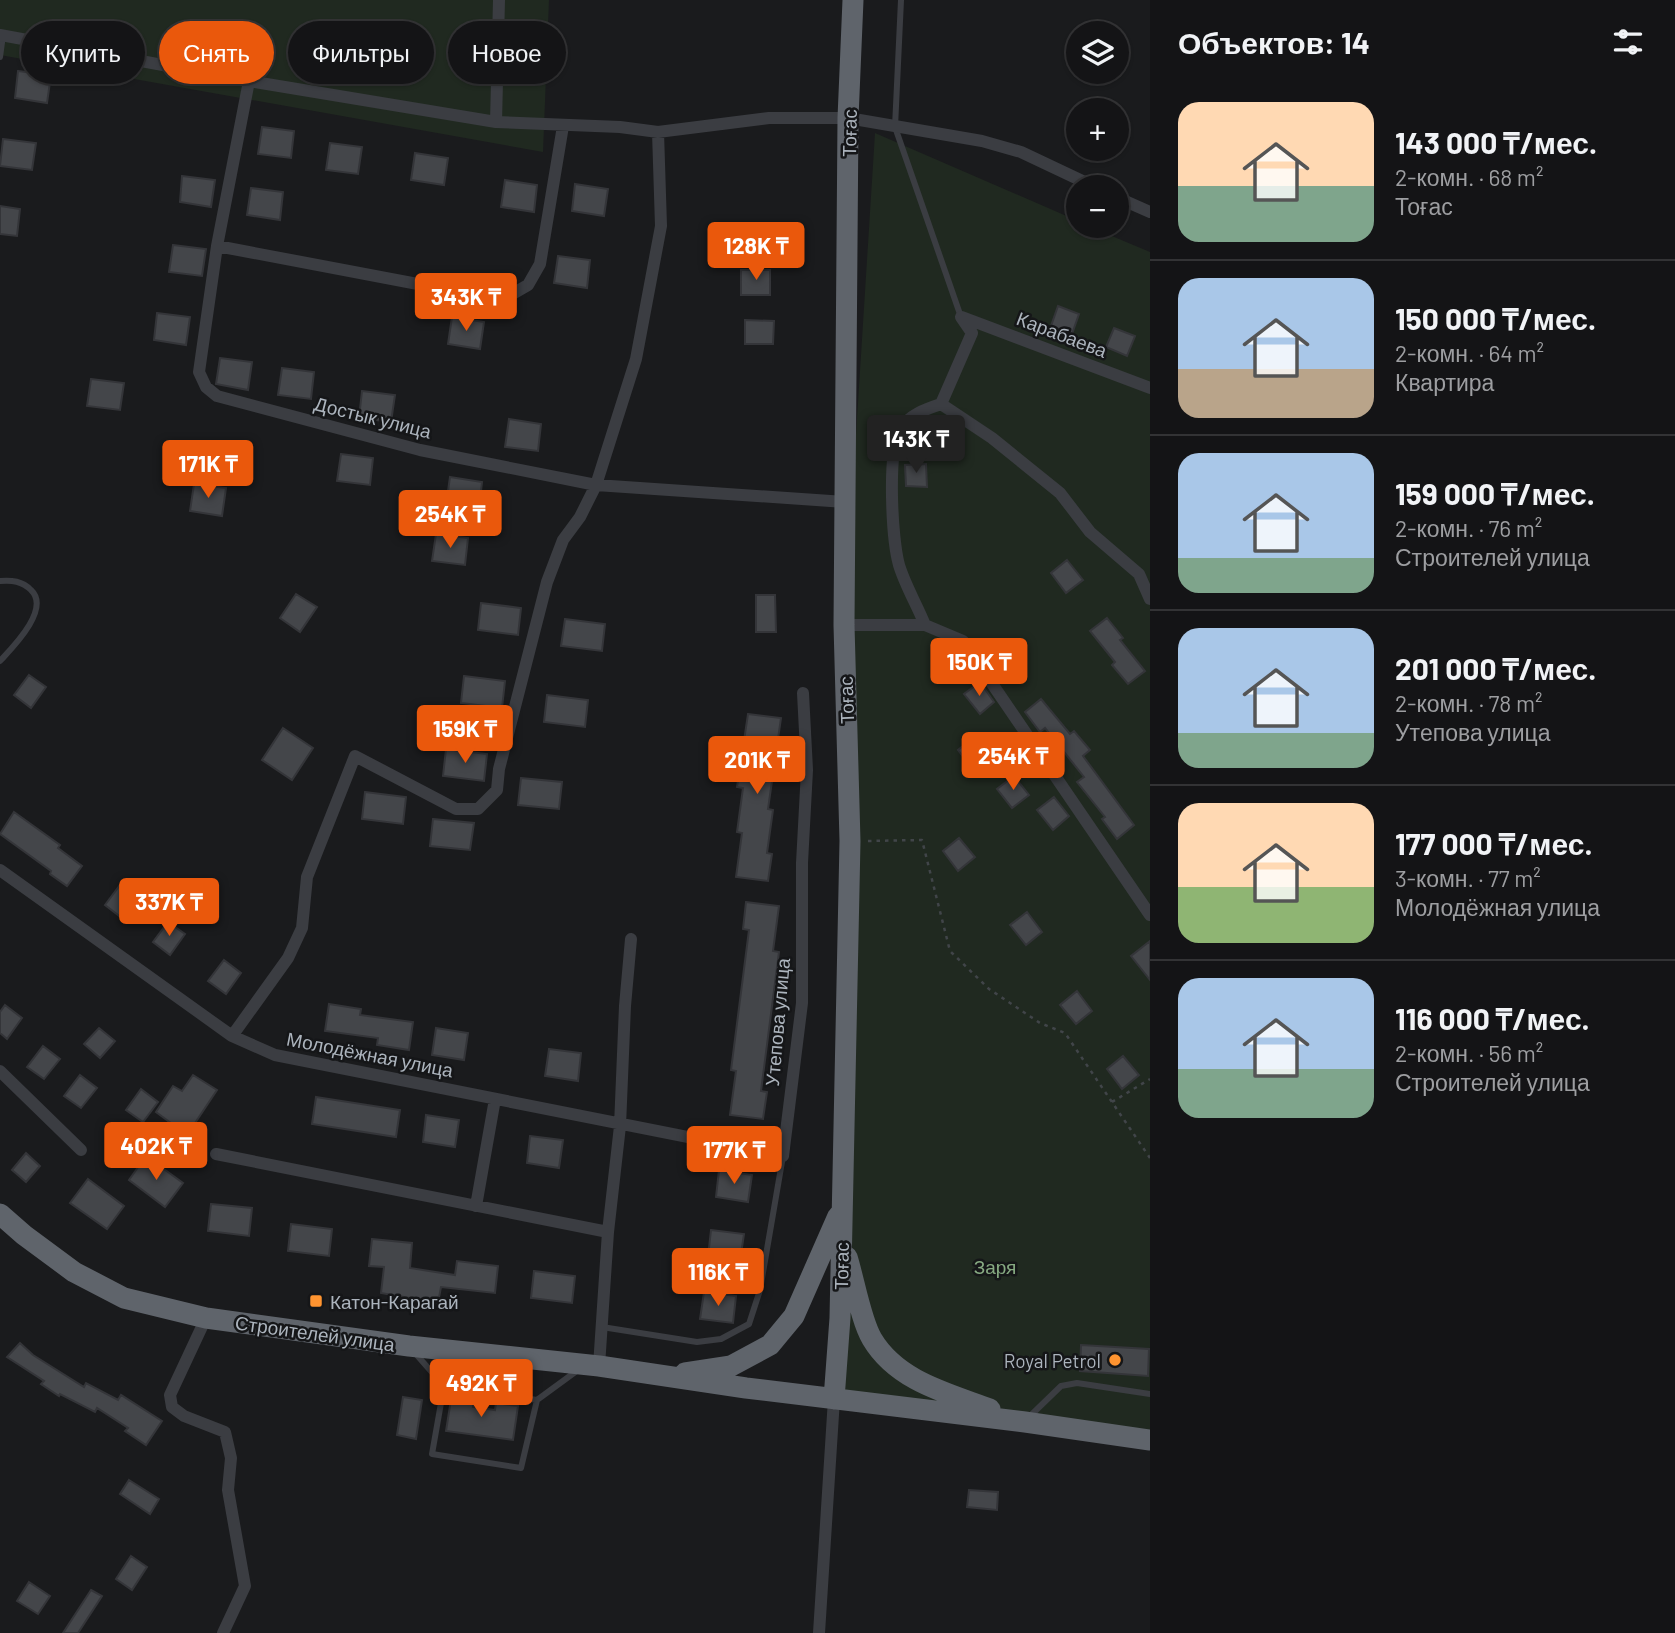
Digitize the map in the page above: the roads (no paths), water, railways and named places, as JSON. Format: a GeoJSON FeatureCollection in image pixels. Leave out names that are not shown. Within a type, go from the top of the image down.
{"type":"FeatureCollection","features":[{"type":"Feature","properties":{"kind":"highway","name":"Тоғас"},"geometry":{"type":"LineString","coordinates":[[834,1399],[842,1204],[850,841],[844,625],[849,118],[853,0]]}},
{"type":"Feature","properties":{"kind":"highway"},"geometry":{"type":"LineString","coordinates":[[666,1376],[731,1366],[770,1345],[794,1315],[842,1204]]}},
{"type":"Feature","properties":{"kind":"highway","name":"Строителей улица"},"geometry":{"type":"LineString","coordinates":[[0,1214],[74,1272],[124,1298],[206,1318],[409,1346],[592,1366],[1025,1422]]}},
{"type":"Feature","properties":{"kind":"highway"},"geometry":{"type":"LineString","coordinates":[[841,1238],[871,1338],[894,1367],[930,1387],[1025,1422],[1150,1440]]}},
{"type":"Feature","properties":{"kind":"street"},"geometry":{"type":"LineString","coordinates":[[496,122],[499,0]]}},
{"type":"Feature","properties":{"kind":"street"},"geometry":{"type":"LineString","coordinates":[[1,35],[159,64]]}},
{"type":"Feature","properties":{"kind":"street","name":"Достык улица"},"geometry":{"type":"LineString","coordinates":[[248,84],[217,246],[199,372],[206,387],[217,396],[420,450],[596,485],[845,502]]}},
{"type":"Feature","properties":{"kind":"street"},"geometry":{"type":"LineString","coordinates":[[267,84],[496,122],[563,126],[657,131],[769,118],[849,118],[982,141],[1021,152],[1070,175]]}},
{"type":"Feature","properties":{"kind":"street"},"geometry":{"type":"LineString","coordinates":[[217,246],[502,300],[528,285],[540,264],[563,126]]}},
{"type":"Feature","properties":{"kind":"street"},"geometry":{"type":"LineString","coordinates":[[232,1036],[288,958],[302,928],[307,877],[355,756],[456,809],[478,809],[497,790],[502,757],[547,583],[564,540],[580,517],[596,485],[636,359],[661,226],[657,131]]}},
{"type":"Feature","properties":{"kind":"street"},"geometry":{"type":"LineString","coordinates":[[1129,203],[1150,212]]}},
{"type":"Feature","properties":{"kind":"street"},"geometry":{"type":"LineString","coordinates":[[925,625],[899,565],[893,527],[894,460],[900,429],[920,411],[941,404],[972,333],[961,317]]}},
{"type":"Feature","properties":{"kind":"street","name":"Карабаева"},"geometry":{"type":"LineString","coordinates":[[961,317],[1150,388]]}},
{"type":"Feature","properties":{"kind":"street"},"geometry":{"type":"LineString","coordinates":[[941,404],[992,438],[1060,493],[1090,532],[1139,574],[1150,599]]}},
{"type":"Feature","properties":{"kind":"street"},"geometry":{"type":"LineString","coordinates":[[844,625],[925,625],[963,641],[1150,915]]}},
{"type":"Feature","properties":{"kind":"street","name":"Утепова улица"},"geometry":{"type":"LineString","coordinates":[[783,1156],[802,1003],[802,863],[807,770],[803,692]]}},
{"type":"Feature","properties":{"kind":"street","name":"Молодёжная улица"},"geometry":{"type":"LineString","coordinates":[[0,870],[232,1036],[275,1055],[620,1126],[783,1156]]}},
{"type":"Feature","properties":{"kind":"street"},"geometry":{"type":"LineString","coordinates":[[592,1366],[602,1327],[608,1232],[620,1126],[631,939]]}},
{"type":"Feature","properties":{"kind":"street"},"geometry":{"type":"LineString","coordinates":[[0,1071],[81,1150]]}},
{"type":"Feature","properties":{"kind":"street"},"geometry":{"type":"LineString","coordinates":[[475,1206],[495,1099]]}},
{"type":"Feature","properties":{"kind":"street"},"geometry":{"type":"LineString","coordinates":[[216,1154],[608,1232]]}},
{"type":"Feature","properties":{"kind":"street"},"geometry":{"type":"LineString","coordinates":[[206,1318],[170,1395],[172,1407],[184,1416],[225,1432],[231,1458],[229,1490],[245,1586],[223,1633]]}},
{"type":"Feature","properties":{"kind":"street"},"geometry":{"type":"LineString","coordinates":[[819,1633],[834,1399]]}},
{"type":"Feature","properties":{"kind":"lane"},"geometry":{"type":"LineString","coordinates":[[901,0],[895,127],[961,317]]}},
{"type":"Feature","properties":{"kind":"lane"},"geometry":{"type":"LineString","coordinates":[[0,57],[1,35]]}},
{"type":"Feature","properties":{"kind":"lane"},"geometry":{"type":"LineString","coordinates":[[0,580],[14,580],[27,586],[35,594],[36,606],[24,634],[0,661]]}},
{"type":"Feature","properties":{"kind":"lane","name":"Утепова улица"},"geometry":{"type":"LineString","coordinates":[[602,1327],[697,1342],[722,1339],[749,1324],[760,1290],[783,1156]]}},
{"type":"Feature","properties":{"kind":"lane"},"geometry":{"type":"LineString","coordinates":[[409,1346],[444,1386],[537,1399],[592,1366]]}},
{"type":"Feature","properties":{"kind":"lane"},"geometry":{"type":"LineString","coordinates":[[1025,1422],[1061,1386],[1077,1383],[1150,1394]]}},
{"type":"Feature","properties":{"kind":"lane"},"geometry":{"type":"LineString","coordinates":[[444,1386],[432,1454],[521,1468],[537,1399]]}},
{"type":"Feature","properties":{"kind":"place","name":"Катон-Карагай"},"geometry":{"type":"Point","coordinates":[316,1301]}},
{"type":"Feature","properties":{"kind":"place","name":"Royal Petrol"},"geometry":{"type":"Point","coordinates":[1115,1360]}},
{"type":"Feature","properties":{"kind":"park label","name":"Заря"},"geometry":{"type":"Point","coordinates":[995,1266]}}]}
